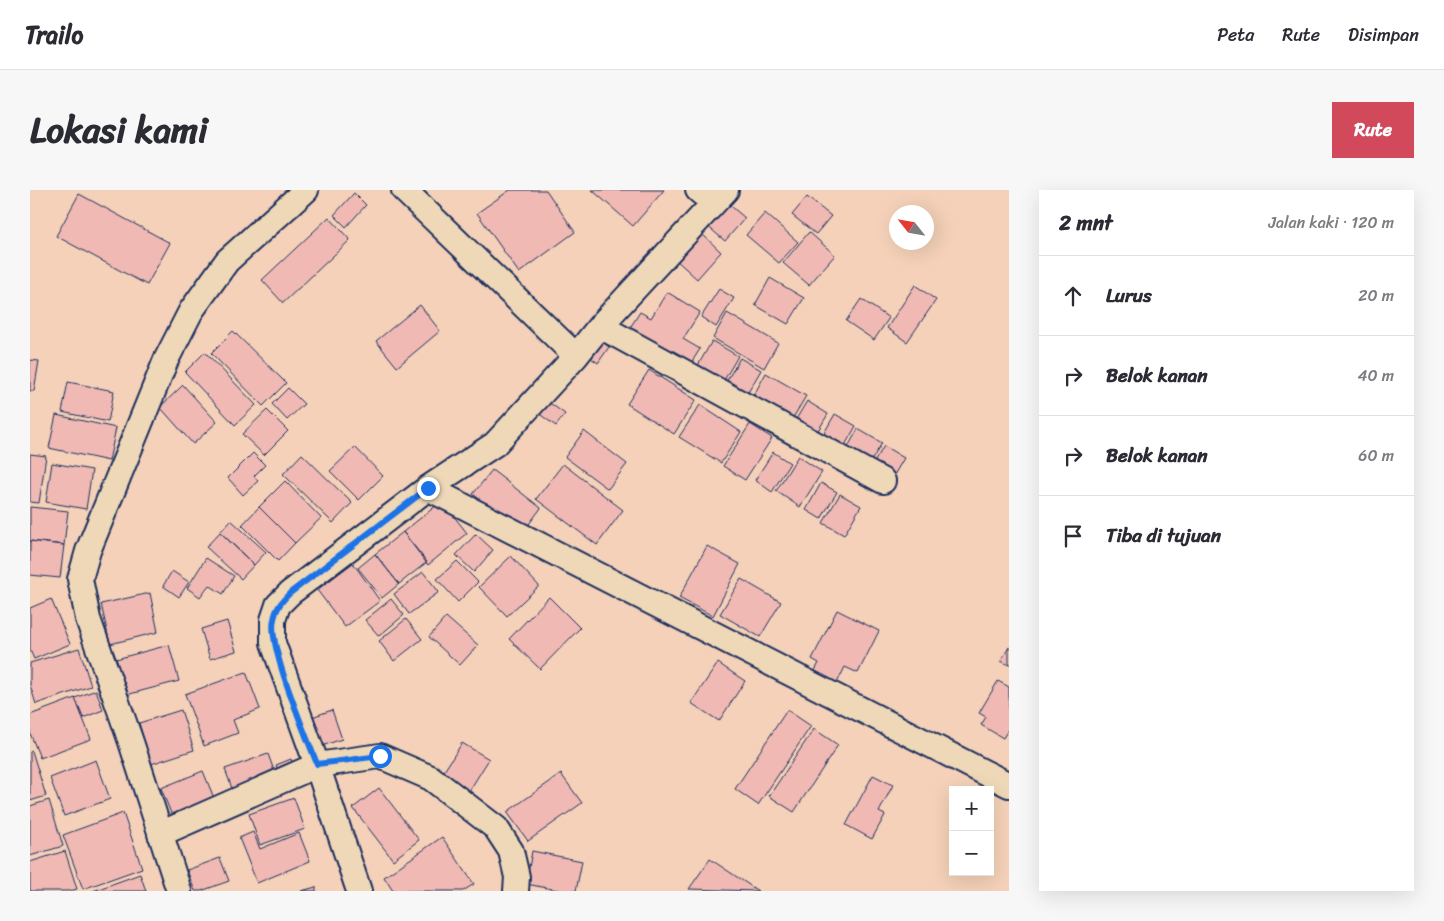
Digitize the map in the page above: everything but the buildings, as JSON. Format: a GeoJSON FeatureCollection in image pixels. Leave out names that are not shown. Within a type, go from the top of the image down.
{"type":"FeatureCollection","features":[{"type":"Feature","properties":{"kind":"street"},"geometry":{"type":"LineString","coordinates":[[179,891],[88,619],[80,579],[88,551],[166,360],[191,311],[226,261],[306,190]]}},
{"type":"Feature","properties":{"kind":"street"},"geometry":{"type":"LineString","coordinates":[[404,190],[576,356]]}},
{"type":"Feature","properties":{"kind":"street"},"geometry":{"type":"LineString","coordinates":[[359,891],[317,764],[273,643],[273,620],[278,605],[290,593],[428,488],[495,444],[576,356],[712,194]]}},
{"type":"Feature","properties":{"kind":"street"},"geometry":{"type":"LineString","coordinates":[[600,326],[883,481]]}},
{"type":"Feature","properties":{"kind":"street"},"geometry":{"type":"LineString","coordinates":[[428,488],[1009,785]]}},
{"type":"Feature","properties":{"kind":"street"},"geometry":{"type":"LineString","coordinates":[[160,834],[317,764],[380,756],[431,778],[496,828],[511,851],[517,877],[516,891]]}},
{"type":"Feature","properties":{"kind":"route"},"geometry":{"type":"LineString","coordinates":[[380,756],[317,764],[273,643],[273,620],[278,605],[290,593],[428,488]]}}]}
